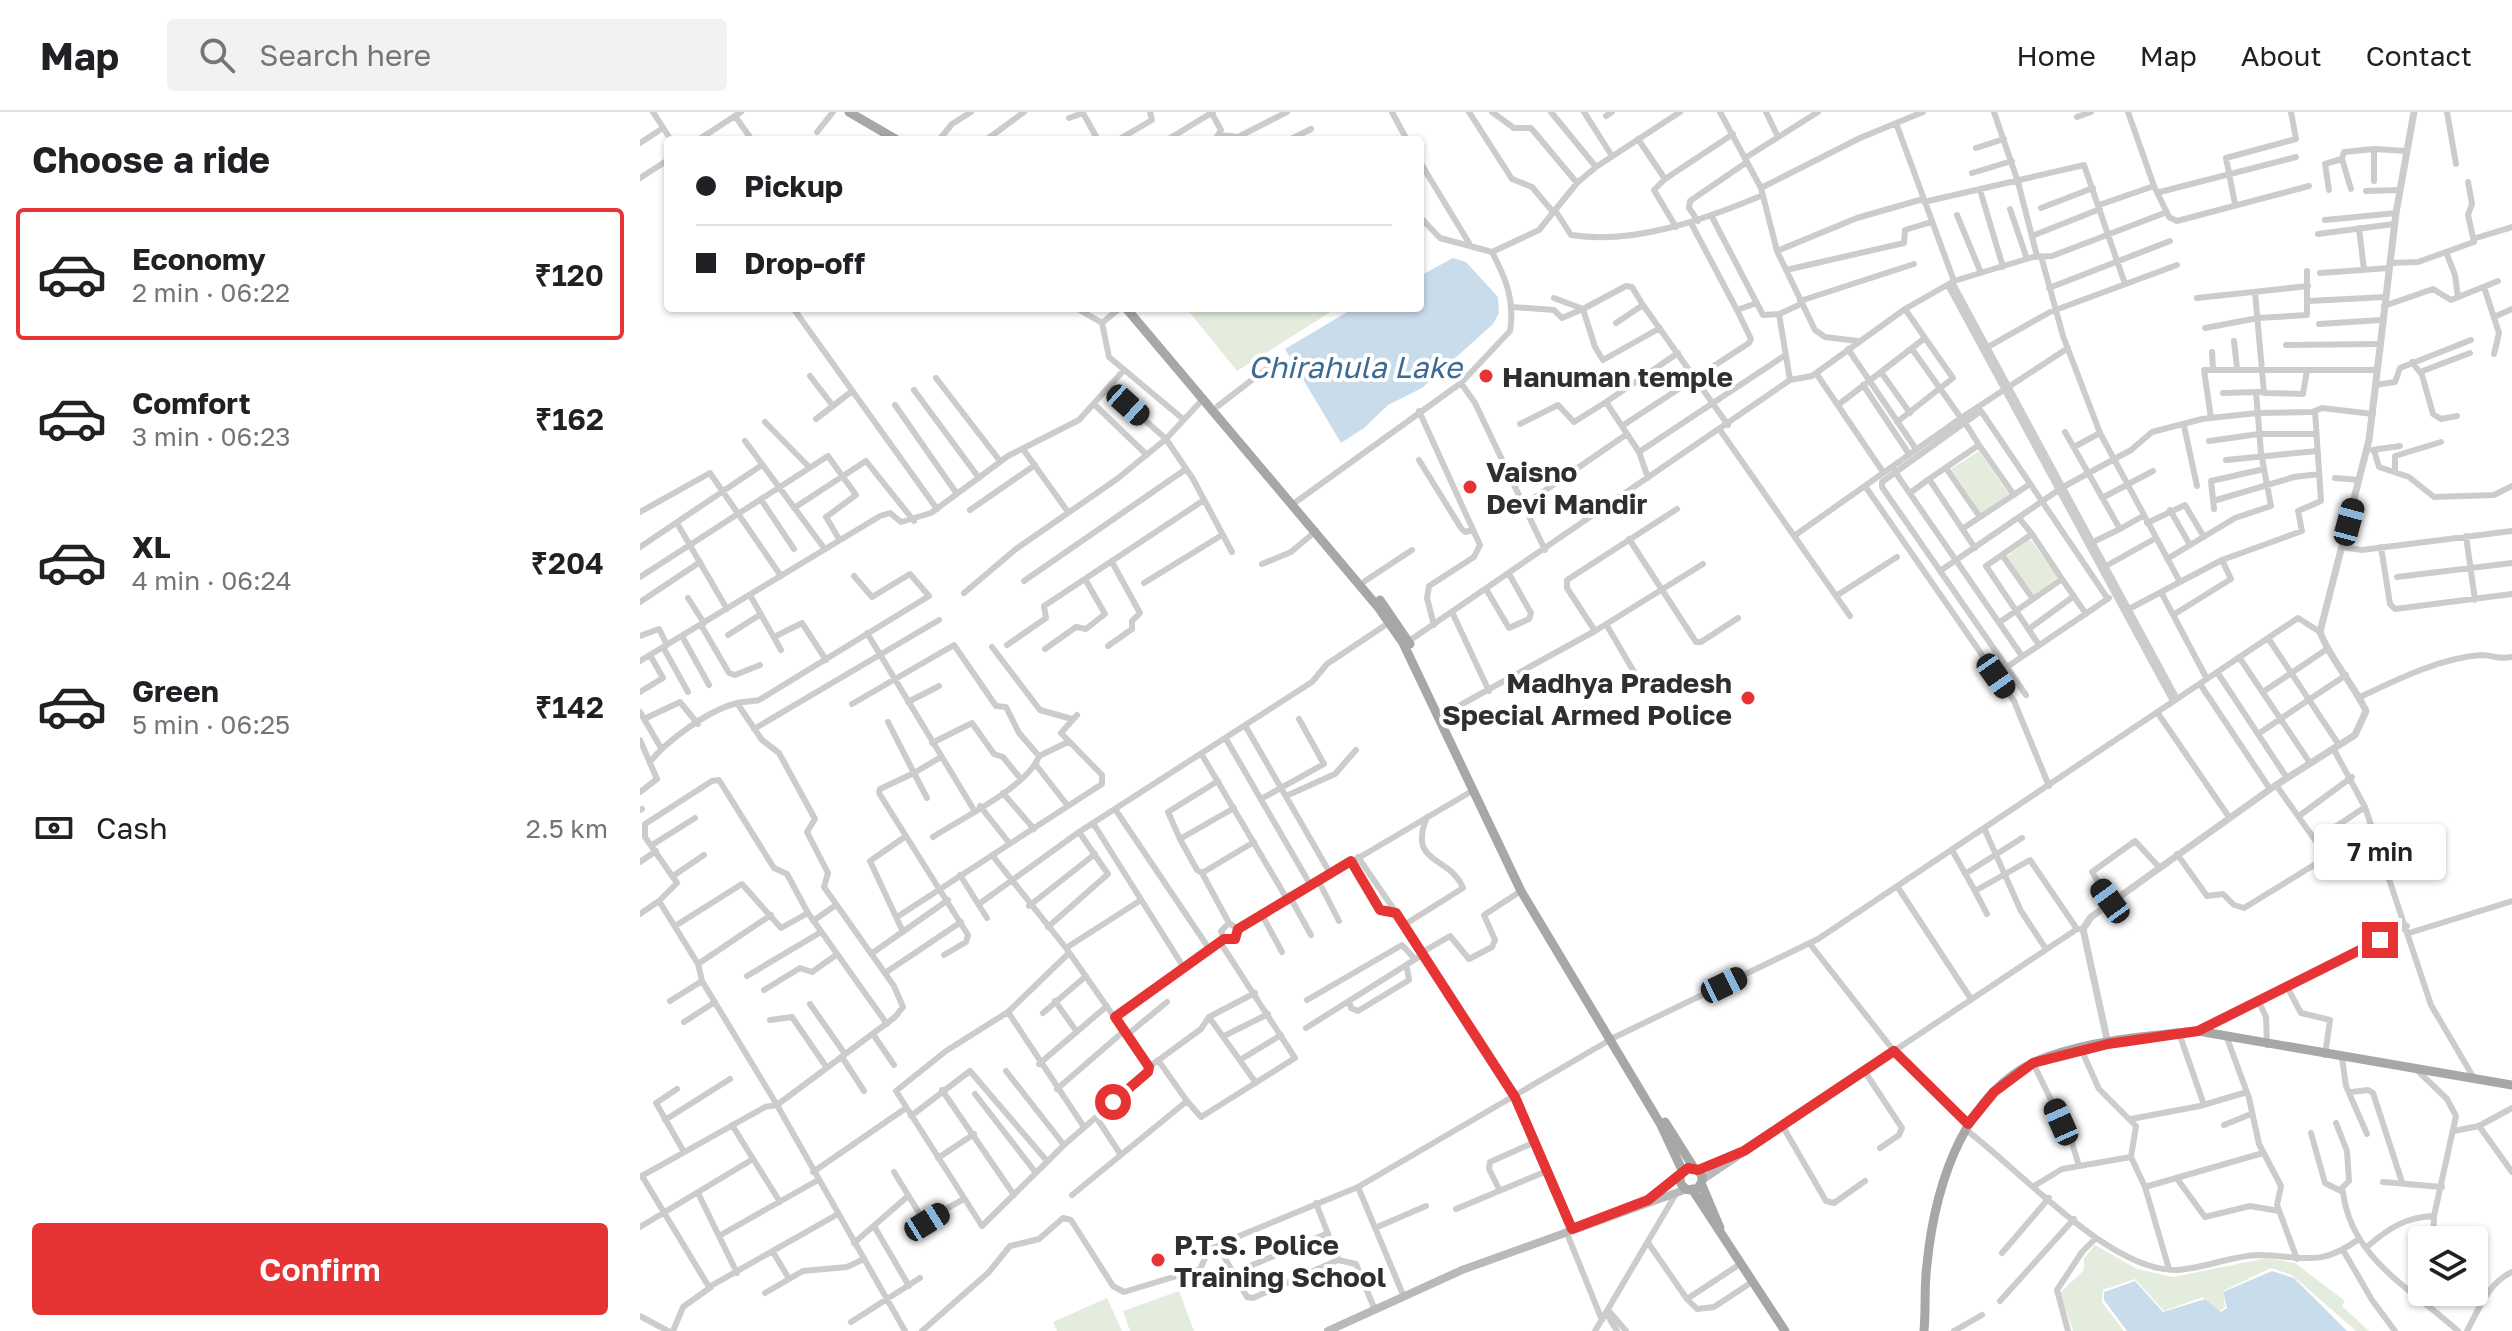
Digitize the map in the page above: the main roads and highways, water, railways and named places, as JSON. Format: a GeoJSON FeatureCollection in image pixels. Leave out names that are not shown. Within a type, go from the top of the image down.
{"type":"FeatureCollection","features":[{"type":"Feature","properties":{"kind":"main road"},"geometry":{"type":"LineString","coordinates":[[849,112],[890,136]]}},
{"type":"Feature","properties":{"kind":"main road"},"geometry":{"type":"LineString","coordinates":[[861,112],[900,136]]}},
{"type":"Feature","properties":{"kind":"main road"},"geometry":{"type":"LineString","coordinates":[[1129,312],[1365,581],[1392,621],[1521,891],[1661,1125],[1682,1173],[1681,1182],[1690,1189],[1720,1229],[1785,1331]]}},
{"type":"Feature","properties":{"kind":"main road"},"geometry":{"type":"LineString","coordinates":[[1130,312],[1218,406],[1316,531],[1409,641],[1525,889],[1610,1040],[1699,1175],[1720,1229]]}},
{"type":"Feature","properties":{"kind":"main road"},"geometry":{"type":"LineString","coordinates":[[1924,1331],[1926,1265],[1937,1200],[1966,1127],[1994,1092],[2033,1063],[2081,1049],[2198,1031],[2419,1072],[2512,1085]]}},
{"type":"Feature","properties":{"kind":"main road"},"geometry":{"type":"LineString","coordinates":[[1328,1331],[1569,1230],[1648,1200],[1690,1189],[1699,1175],[1744,1151],[1894,1051],[1966,1127]]}},
{"type":"Feature","properties":{"kind":"main road"},"geometry":{"type":"LineString","coordinates":[[1648,1200],[1682,1173],[1699,1175]]}},
{"type":"Feature","properties":{"kind":"water","name":"Chirahula Lake"},"geometry":{"type":"Polygon","coordinates":[[[1453,258],[1466,262],[1498,297],[1499,313],[1493,324],[1422,388],[1388,405],[1364,428],[1341,443],[1285,349],[1347,312],[1424,312],[1424,274],[1453,258]]]}},
{"type":"Feature","properties":{"kind":"water"},"geometry":{"type":"Polygon","coordinates":[[[2272,1271],[2294,1278],[2347,1331],[2127,1331],[2104,1300],[2104,1292],[2135,1281],[2163,1312],[2205,1299],[2221,1312],[2227,1308],[2223,1292],[2272,1271]]]}},
{"type":"Feature","properties":{"kind":"place","name":"Hanuman temple"},"geometry":{"type":"Point","coordinates":[1486,376]}},
{"type":"Feature","properties":{"kind":"place","name":"Vaisno Devi Mandir"},"geometry":{"type":"Point","coordinates":[1470,487]}},
{"type":"Feature","properties":{"kind":"place","name":"Madhya Pradesh Special Armed Police"},"geometry":{"type":"Point","coordinates":[1748,698]}},
{"type":"Feature","properties":{"kind":"place","name":"P.T.S. Police Training School"},"geometry":{"type":"Point","coordinates":[1158,1260]}}]}
